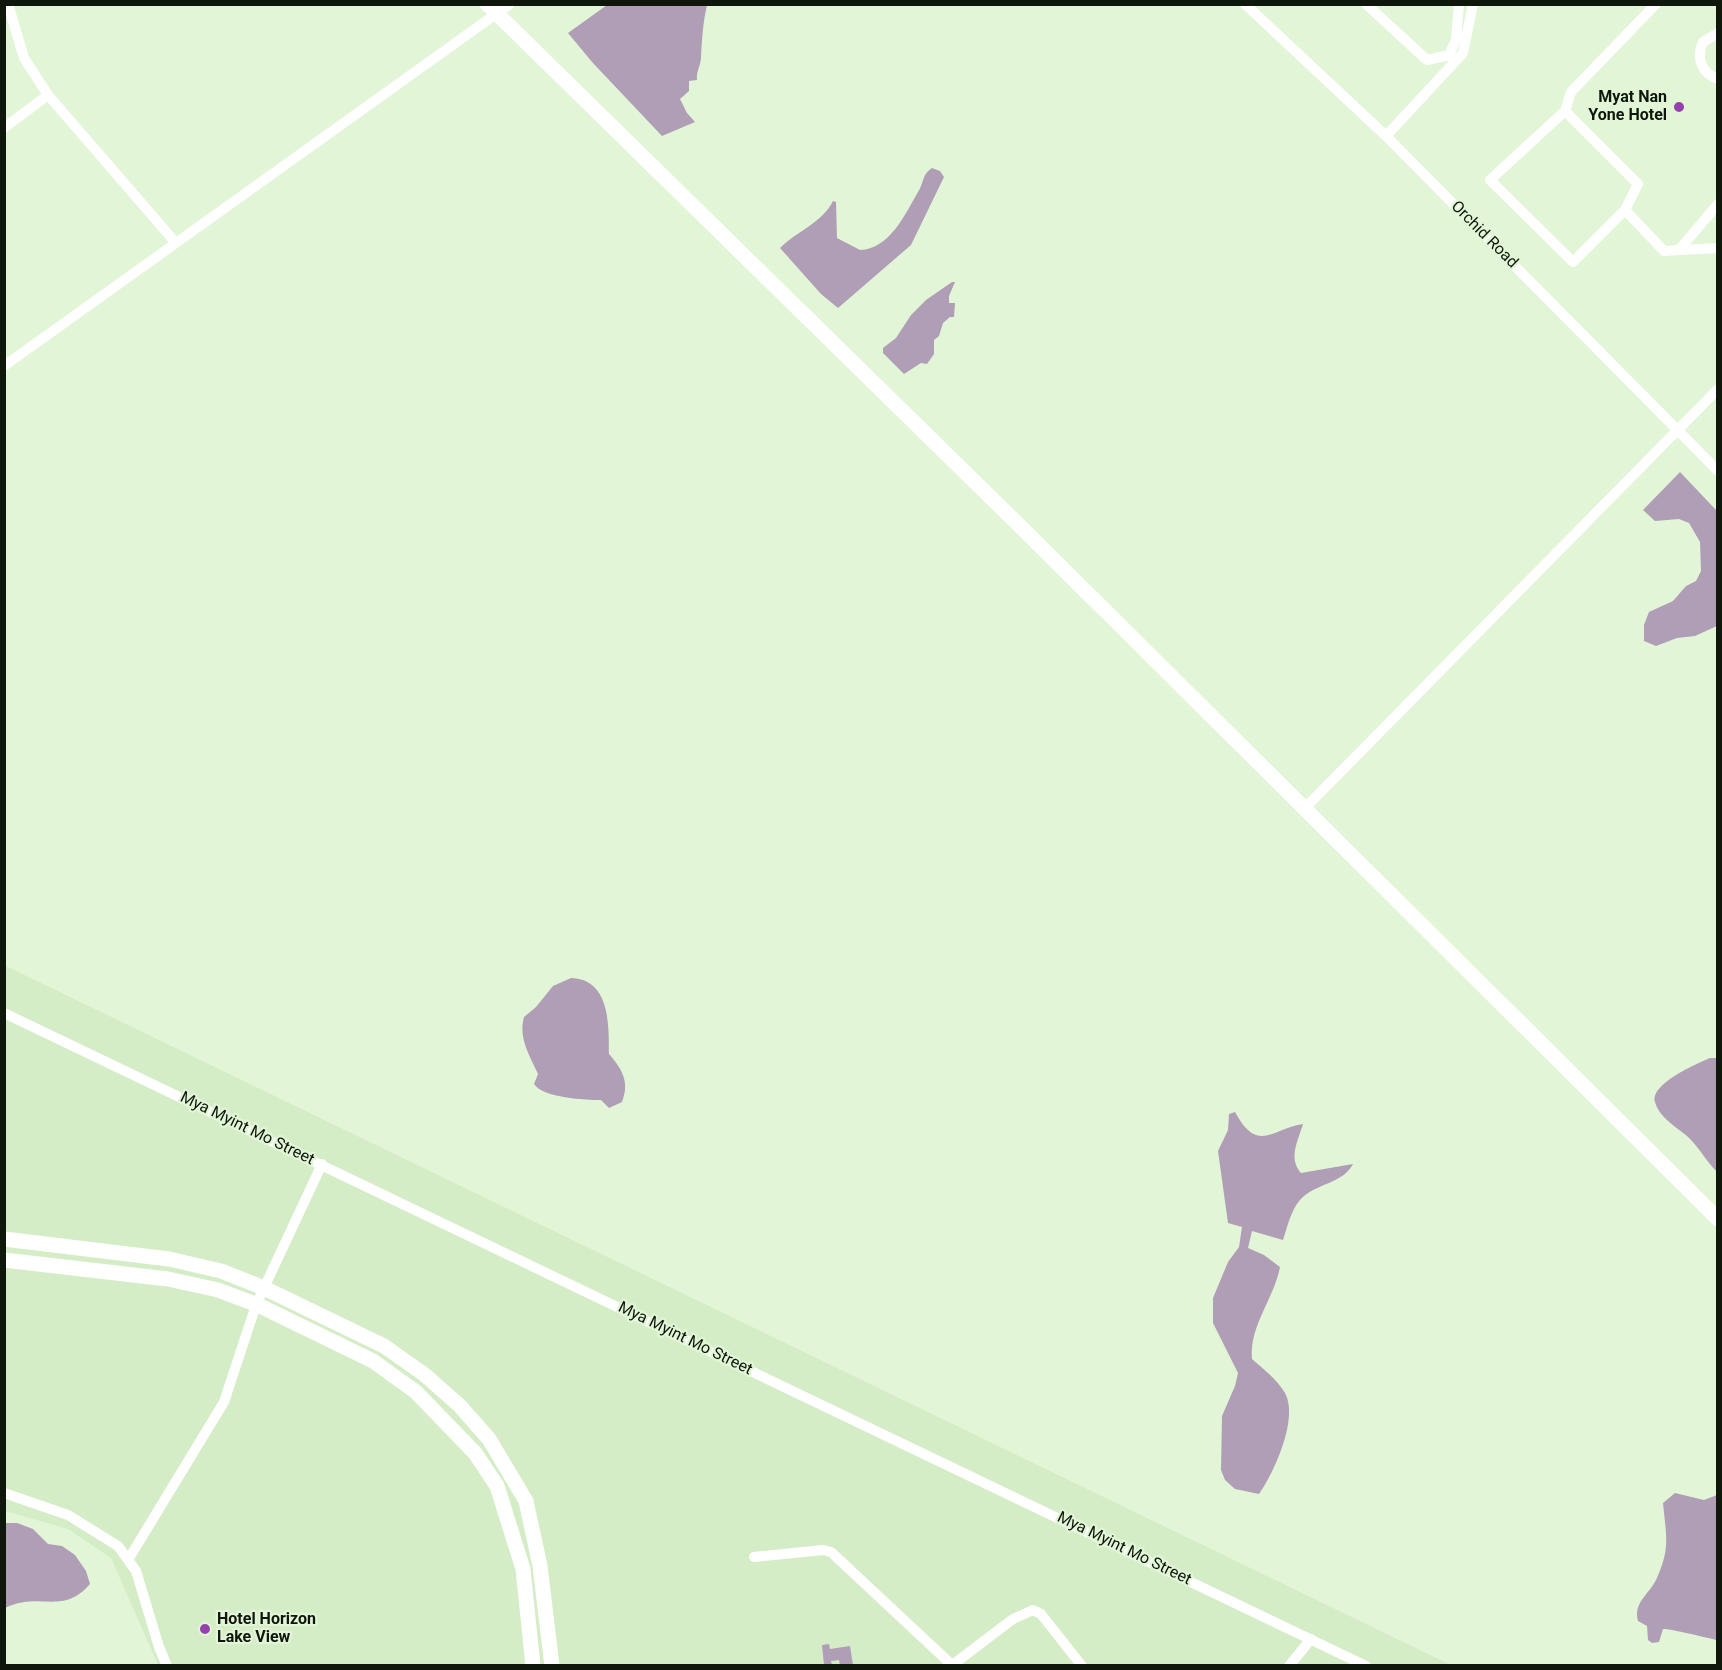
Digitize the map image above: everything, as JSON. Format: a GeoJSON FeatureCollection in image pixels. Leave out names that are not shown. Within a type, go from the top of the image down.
{"type":"FeatureCollection","features":[{"type":"Feature","properties":{"kind":"main road"},"geometry":{"type":"LineString","coordinates":[[492,9],[1305,808],[1718,1219]]}},
{"type":"Feature","properties":{"kind":"main road"},"geometry":{"type":"LineString","coordinates":[[4,1239],[169,1259],[221,1271],[264,1288],[384,1346],[425,1375],[460,1406],[489,1439],[526,1501],[540,1566],[552,1665]]}},
{"type":"Feature","properties":{"kind":"main road"},"geometry":{"type":"LineString","coordinates":[[4,1260],[168,1279],[218,1290],[256,1305],[374,1361],[416,1392],[475,1453],[497,1486],[523,1569],[533,1665]]}},
{"type":"Feature","properties":{"kind":"street"},"geometry":{"type":"LineString","coordinates":[[8,4],[24,58],[48,95],[176,243]]}},
{"type":"Feature","properties":{"kind":"street"},"geometry":{"type":"LineString","coordinates":[[4,366],[176,243],[492,9],[510,4]]}},
{"type":"Feature","properties":{"kind":"street","name":"Orchid Road"},"geometry":{"type":"LineString","coordinates":[[1245,4],[1386,136],[1718,471]]}},
{"type":"Feature","properties":{"kind":"street"},"geometry":{"type":"LineString","coordinates":[[1366,4],[1426,60],[1449,54],[1456,40],[1457,6]]}},
{"type":"Feature","properties":{"kind":"street"},"geometry":{"type":"LineString","coordinates":[[1386,136],[1463,53],[1473,4]]}},
{"type":"Feature","properties":{"kind":"street"},"geometry":{"type":"LineString","coordinates":[[1565,111],[1638,184],[1625,210],[1573,262],[1490,180],[1565,111],[1571,92],[1656,4]]}},
{"type":"Feature","properties":{"kind":"street"},"geometry":{"type":"LineString","coordinates":[[1718,33],[1703,42],[1699,57],[1705,72],[1718,79]]}},
{"type":"Feature","properties":{"kind":"street"},"geometry":{"type":"LineString","coordinates":[[4,128],[48,95]]}},
{"type":"Feature","properties":{"kind":"street"},"geometry":{"type":"LineString","coordinates":[[1679,250],[1718,204]]}},
{"type":"Feature","properties":{"kind":"street"},"geometry":{"type":"LineString","coordinates":[[1625,210],[1664,251],[1718,248]]}},
{"type":"Feature","properties":{"kind":"street"},"geometry":{"type":"LineString","coordinates":[[1305,808],[1718,389]]}},
{"type":"Feature","properties":{"kind":"street","name":"Mya Myint Mo Street"},"geometry":{"type":"LineString","coordinates":[[4,1013],[1366,1665]]}},
{"type":"Feature","properties":{"kind":"street"},"geometry":{"type":"LineString","coordinates":[[128,1560],[224,1402],[256,1305],[322,1164]]}},
{"type":"Feature","properties":{"kind":"street"},"geometry":{"type":"LineString","coordinates":[[4,1493],[68,1515],[118,1546],[136,1571],[159,1647],[167,1665]]}},
{"type":"Feature","properties":{"kind":"street"},"geometry":{"type":"LineString","coordinates":[[754,1557],[823,1550],[831,1552],[952,1665],[1013,1619],[1033,1610],[1041,1614],[1082,1665]]}},
{"type":"Feature","properties":{"kind":"street"},"geometry":{"type":"LineString","coordinates":[[1289,1665],[1311,1639]]}},
{"type":"Feature","properties":{"kind":"shaded area"},"geometry":{"type":"Polygon","coordinates":[[[607,5],[707,5],[697,80],[689,81],[689,91],[680,99],[695,122],[662,136],[592,62],[568,33],[607,5]]]}},
{"type":"Feature","properties":{"kind":"shaded area"},"geometry":{"type":"Polygon","coordinates":[[[932,168],[940,171],[944,177],[911,245],[838,308],[821,294],[780,248],[816,221],[833,201],[836,202],[837,238],[860,250],[880,244],[902,220],[925,176],[932,168]]]}},
{"type":"Feature","properties":{"kind":"shaded area"},"geometry":{"type":"Polygon","coordinates":[[[955,282],[949,296],[949,303],[955,303],[954,317],[950,317],[943,323],[939,336],[934,340],[934,354],[927,364],[921,363],[904,374],[883,353],[883,348],[896,338],[911,315],[926,300],[955,282]]]}},
{"type":"Feature","properties":{"kind":"shaded area"},"geometry":{"type":"Polygon","coordinates":[[[1680,472],[1717,511],[1717,626],[1695,636],[1677,638],[1656,646],[1644,641],[1644,625],[1649,612],[1673,601],[1686,586],[1696,581],[1701,571],[1700,542],[1689,523],[1679,519],[1655,521],[1643,510],[1680,472]]]}},
{"type":"Feature","properties":{"kind":"shaded area"},"geometry":{"type":"Polygon","coordinates":[[[4,965],[1451,1665],[158,1665],[111,1558],[68,1529],[5,1511],[4,965]]]}},
{"type":"Feature","properties":{"kind":"shaded area"},"geometry":{"type":"Polygon","coordinates":[[[571,978],[584,980],[593,986],[605,1006],[609,1030],[609,1054],[618,1065],[625,1082],[622,1102],[609,1108],[601,1100],[555,1095],[539,1089],[534,1084],[538,1074],[524,1040],[524,1017],[536,1007],[553,986],[571,978]]]}},
{"type":"Feature","properties":{"kind":"shaded area"},"geometry":{"type":"Polygon","coordinates":[[[1710,1058],[1717,1058],[1717,1172],[1691,1140],[1664,1117],[1655,1102],[1655,1095],[1660,1088],[1675,1075],[1710,1058]]]}},
{"type":"Feature","properties":{"kind":"shaded area"},"geometry":{"type":"Polygon","coordinates":[[[1235,1112],[1243,1125],[1258,1136],[1266,1136],[1303,1124],[1295,1155],[1297,1167],[1301,1173],[1353,1164],[1343,1176],[1313,1190],[1300,1200],[1292,1214],[1283,1240],[1252,1231],[1248,1248],[1264,1255],[1280,1267],[1254,1335],[1252,1359],[1282,1388],[1289,1404],[1283,1445],[1259,1494],[1235,1489],[1225,1480],[1221,1470],[1222,1416],[1238,1373],[1213,1323],[1213,1298],[1228,1262],[1239,1247],[1242,1227],[1228,1223],[1218,1151],[1228,1130],[1229,1114],[1235,1112]]]}},
{"type":"Feature","properties":{"kind":"shaded area"},"geometry":{"type":"Polygon","coordinates":[[[1675,1493],[1704,1500],[1717,1495],[1717,1640],[1663,1629],[1659,1642],[1652,1643],[1648,1640],[1647,1626],[1638,1621],[1638,1609],[1656,1580],[1666,1550],[1663,1503],[1675,1493]]]}},
{"type":"Feature","properties":{"kind":"shaded area"},"geometry":{"type":"Polygon","coordinates":[[[4,1523],[17,1523],[33,1529],[48,1544],[62,1546],[75,1555],[86,1571],[90,1584],[80,1594],[70,1599],[18,1603],[5,1608],[4,1523]]]}},
{"type":"Feature","properties":{"kind":"shaded area"},"geometry":{"type":"Polygon","coordinates":[[[829,1644],[830,1649],[850,1646],[853,1665],[840,1665],[839,1660],[831,1661],[832,1665],[824,1665],[822,1645],[829,1644]]]}},
{"type":"Feature","properties":{"kind":"place","name":"Myat Nan Yone Hotel"},"geometry":{"type":"Point","coordinates":[1679,107]}},
{"type":"Feature","properties":{"kind":"place","name":"Hotel Horizon Lake View"},"geometry":{"type":"Point","coordinates":[205,1629]}}]}
